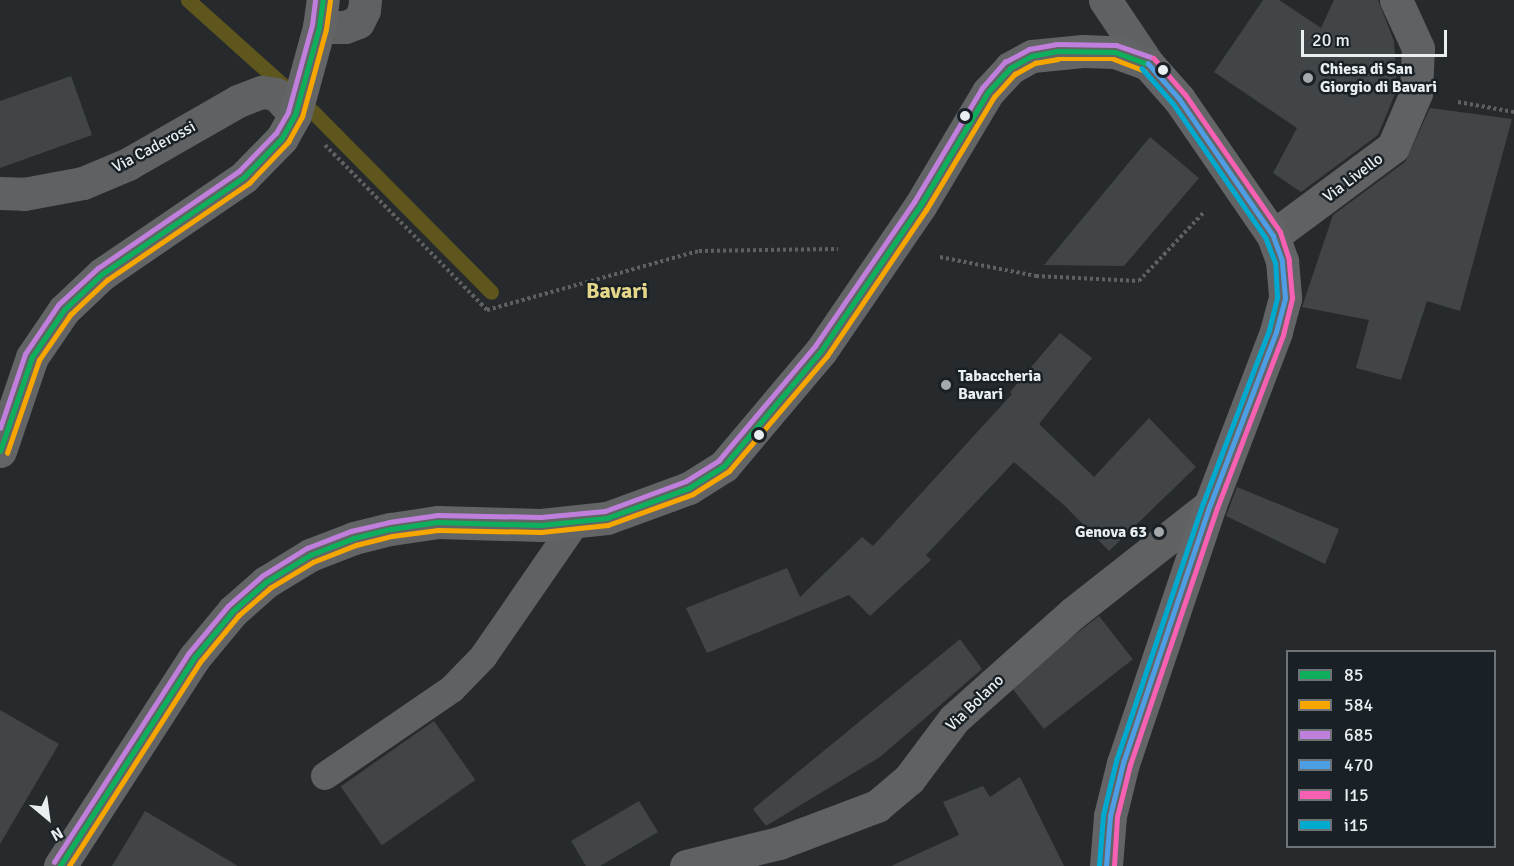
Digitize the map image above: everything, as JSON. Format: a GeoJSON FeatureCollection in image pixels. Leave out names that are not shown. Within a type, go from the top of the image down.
{"type":"FeatureCollection","features":[{"type":"Feature","properties":{"kind":"street"},"geometry":{"type":"LineString","coordinates":[[0,451],[32,357],[64,310],[102,274],[244,177],[282,138],[295,115],[321,14],[345,27],[358,22],[364,10],[365,0]]}},
{"type":"Feature","properties":{"kind":"street"},"geometry":{"type":"LineString","coordinates":[[1105,0],[1148,64],[1179,99],[1204,139],[1273,236],[1282,261],[1285,298],[1276,332],[1210,505],[1123,763],[1110,816],[1106,866]]}},
{"type":"Feature","properties":{"kind":"street","name":"Via Livello"},"geometry":{"type":"LineString","coordinates":[[1273,236],[1393,147],[1416,93],[1418,48],[1396,0]]}},
{"type":"Feature","properties":{"kind":"street"},"geometry":{"type":"LineString","coordinates":[[60,866],[194,658],[233,611],[266,582],[310,555],[354,538],[391,529],[438,522],[542,525],[607,518],[689,488],[724,466],[821,351],[920,206],[988,92],[1010,68],[1032,56],[1066,51],[1115,52],[1148,64]]}},
{"type":"Feature","properties":{"kind":"street","name":"Via Caderossi"},"geometry":{"type":"LineString","coordinates":[[0,193],[24,194],[83,183],[128,164],[238,101],[262,92],[276,93],[295,115]]}},
{"type":"Feature","properties":{"kind":"street","name":"Via Bolano"},"geometry":{"type":"LineString","coordinates":[[686,866],[779,843],[877,806],[909,779],[954,719],[1074,613],[1210,505]]}},
{"type":"Feature","properties":{"kind":"lane"},"geometry":{"type":"LineString","coordinates":[[325,776],[452,689],[483,657],[576,522]]}},
{"type":"Feature","properties":{"kind":"path"},"geometry":{"type":"LineString","coordinates":[[1416,93],[1514,111]]}},
{"type":"Feature","properties":{"kind":"path"},"geometry":{"type":"LineString","coordinates":[[295,115],[487,310],[699,251],[838,249]]}},
{"type":"Feature","properties":{"kind":"path"},"geometry":{"type":"LineString","coordinates":[[940,257],[1035,276],[1138,281],[1234,181]]}},
{"type":"Feature","properties":{"kind":"building","name":"Chiesa di San Giorgio di Bavari"},"geometry":{"type":"Polygon","coordinates":[[[1263,0],[1279,0],[1321,28],[1334,0],[1378,0],[1394,41],[1397,89],[1378,135],[1301,192],[1273,173],[1297,128],[1214,72],[1263,0]]]}},
{"type":"Feature","properties":{"kind":"building"},"geometry":{"type":"Polygon","coordinates":[[[71,76],[92,135],[0,168],[0,101],[71,76]]]}},
{"type":"Feature","properties":{"kind":"building"},"geometry":{"type":"Polygon","coordinates":[[[1430,108],[1512,119],[1460,311],[1427,301],[1401,380],[1356,368],[1369,320],[1302,307],[1333,215],[1405,162],[1430,108]]]}},
{"type":"Feature","properties":{"kind":"building"},"geometry":{"type":"Polygon","coordinates":[[[1150,137],[1199,178],[1124,266],[1044,265],[1150,137]]]}},
{"type":"Feature","properties":{"kind":"building"},"geometry":{"type":"Polygon","coordinates":[[[1060,333],[1092,358],[1039,424],[1094,477],[1149,418],[1196,467],[1109,551],[1065,506],[1014,462],[926,555],[931,560],[870,616],[849,595],[707,653],[686,608],[787,568],[800,597],[862,537],[873,546],[1012,394],[1010,392],[1060,333]]]}},
{"type":"Feature","properties":{"kind":"building"},"geometry":{"type":"Polygon","coordinates":[[[1237,487],[1339,529],[1325,564],[1226,516],[1237,487]]]}},
{"type":"Feature","properties":{"kind":"building"},"geometry":{"type":"Polygon","coordinates":[[[1099,616],[1133,659],[1044,729],[1010,686],[1099,616]]]}},
{"type":"Feature","properties":{"kind":"building"},"geometry":{"type":"Polygon","coordinates":[[[960,639],[982,669],[880,757],[766,826],[753,809],[960,639]]]}},
{"type":"Feature","properties":{"kind":"building"},"geometry":{"type":"Polygon","coordinates":[[[0,710],[59,744],[0,844],[0,710]]]}},
{"type":"Feature","properties":{"kind":"building"},"geometry":{"type":"Polygon","coordinates":[[[434,721],[475,780],[382,845],[341,786],[434,721]]]}},
{"type":"Feature","properties":{"kind":"building"},"geometry":{"type":"Polygon","coordinates":[[[1020,777],[1064,866],[891,866],[959,835],[943,802],[983,786],[990,797],[1020,777]]]}},
{"type":"Feature","properties":{"kind":"building"},"geometry":{"type":"Polygon","coordinates":[[[639,801],[658,832],[600,866],[586,866],[571,841],[639,801]]]}},
{"type":"Feature","properties":{"kind":"building"},"geometry":{"type":"Polygon","coordinates":[[[145,811],[238,866],[112,866],[145,811]]]}},
{"type":"Feature","properties":{"kind":"waterway"},"geometry":{"type":"LineString","coordinates":[[188,0],[313,112],[491,292]]}},
{"type":"Feature","properties":{"kind":"transit line","name":"685"},"geometry":{"type":"LineString","coordinates":[[0,428],[25,354],[58,305],[98,268],[239,171],[276,133],[288,112],[312,25],[315,0]]}},
{"type":"Feature","properties":{"kind":"transit line","name":"85"},"geometry":{"type":"LineString","coordinates":[[0,451],[32,357],[64,310],[102,274],[244,177],[282,138],[295,115],[319,27],[323,0]]}},
{"type":"Feature","properties":{"kind":"transit line","name":"584"},"geometry":{"type":"LineString","coordinates":[[7,453],[39,360],[70,315],[107,280],[249,183],[288,142],[302,117],[326,29],[330,1]]}},
{"type":"Feature","properties":{"kind":"transit line","name":"685"},"geometry":{"type":"LineString","coordinates":[[54,862],[188,654],[228,606],[262,576],[307,548],[351,531],[389,522],[438,515],[541,517],[605,511],[686,481],[719,460],[815,346],[914,202],[982,88],[1005,62],[1029,49],[1056,44],[1116,45],[1151,57]]}},
{"type":"Feature","properties":{"kind":"transit line","name":"85"},"geometry":{"type":"LineString","coordinates":[[60,866],[194,658],[233,611],[266,582],[310,555],[354,538],[391,529],[438,522],[541,525],[607,518],[689,488],[724,466],[821,351],[920,206],[988,92],[1010,68],[1032,56],[1057,51],[1115,52],[1148,64]]}},
{"type":"Feature","properties":{"kind":"transit line","name":"584"},"geometry":{"type":"LineString","coordinates":[[69,866],[200,662],[238,616],[270,588],[313,562],[356,545],[392,536],[438,530],[541,532],[608,525],[693,494],[729,471],[827,356],[926,210],[994,97],[1015,74],[1035,63],[1058,59],[1114,59],[1145,71]]}},
{"type":"Feature","properties":{"kind":"transit line","name":"I15"},"geometry":{"type":"LineString","coordinates":[[1114,866],[1117,817],[1130,765],[1217,508],[1283,335],[1292,298],[1289,260],[1280,232],[1185,95],[1154,59]]}},
{"type":"Feature","properties":{"kind":"transit line","name":"470"},"geometry":{"type":"LineString","coordinates":[[1106,866],[1110,816],[1123,763],[1210,505],[1276,332],[1285,298],[1282,261],[1273,236],[1179,99],[1148,64]]}},
{"type":"Feature","properties":{"kind":"transit line","name":"i15"},"geometry":{"type":"LineString","coordinates":[[1099,865],[1103,815],[1116,761],[1203,503],[1269,330],[1277,297],[1275,263],[1266,239],[1173,104],[1142,69]]}},
{"type":"Feature","properties":{"kind":"place","name":"Chiesa di San Giorgio di Bavari"},"geometry":{"type":"Point","coordinates":[1308,78]}},
{"type":"Feature","properties":{"kind":"place","name":"Tabaccheria Bavari"},"geometry":{"type":"Point","coordinates":[946,385]}},
{"type":"Feature","properties":{"kind":"place","name":"Genova 63"},"geometry":{"type":"Point","coordinates":[1159,532]}},
{"type":"Feature","properties":{"kind":"district","name":"Bavari"},"geometry":{"type":"Point","coordinates":[617,291]}}]}
